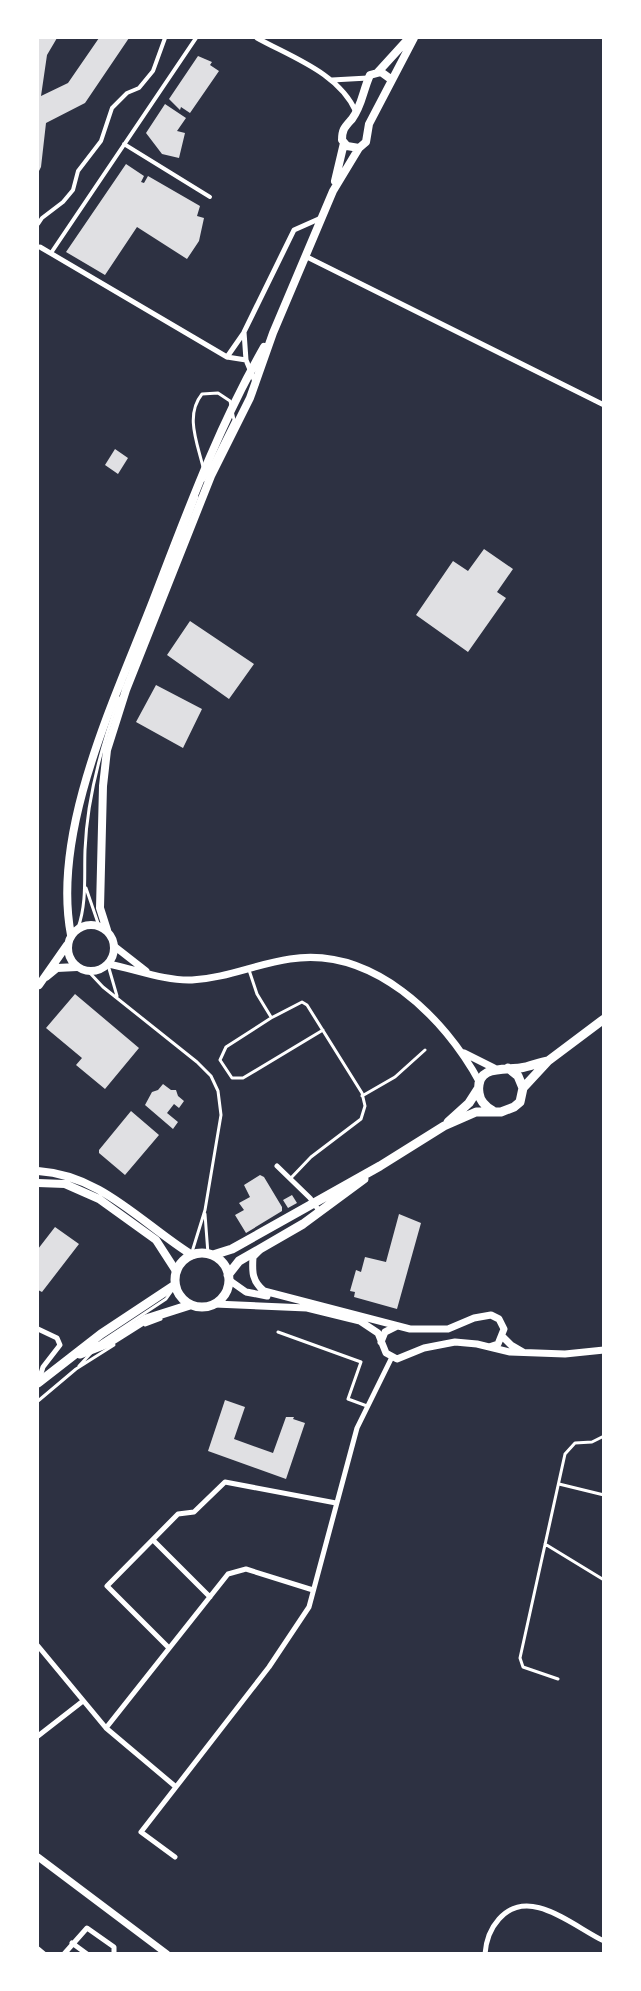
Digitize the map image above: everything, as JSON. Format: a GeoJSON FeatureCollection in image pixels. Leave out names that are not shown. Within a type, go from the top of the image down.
{"type":"FeatureCollection","features":[{"type":"Feature","properties":{"kind":"main road"},"geometry":{"type":"LineString","coordinates":[[378,72],[409,38]]}},
{"type":"Feature","properties":{"kind":"main road"},"geometry":{"type":"LineString","coordinates":[[333,191],[359,148],[366,142],[369,124],[414,38]]}},
{"type":"Feature","properties":{"kind":"main road"},"geometry":{"type":"LineString","coordinates":[[38,986],[57,968],[77,967],[95,971],[108,964],[114,946],[103,928],[100,908],[103,786],[107,750],[126,690],[211,476],[256,384],[273,333],[323,218],[333,191],[344,143],[343,129],[356,112],[372,72],[386,73],[392,80]]}},
{"type":"Feature","properties":{"kind":"main road"},"geometry":{"type":"LineString","coordinates":[[344,143],[350,148],[359,148]]}},
{"type":"Feature","properties":{"kind":"main road"},"geometry":{"type":"LineString","coordinates":[[71,935],[68,911],[70,860],[85,784],[115,697],[203,470],[251,370],[273,333]]}},
{"type":"Feature","properties":{"kind":"main road"},"geometry":{"type":"LineString","coordinates":[[38,986],[78,928],[88,924],[103,928]]}},
{"type":"Feature","properties":{"kind":"main road"},"geometry":{"type":"LineString","coordinates":[[67,945],[69,958],[77,967]]}},
{"type":"Feature","properties":{"kind":"main road"},"geometry":{"type":"LineString","coordinates":[[523,1088],[548,1061],[603,1019]]}},
{"type":"Feature","properties":{"kind":"main road"},"geometry":{"type":"LineString","coordinates":[[444,1126],[469,1103],[483,1076],[494,1068],[525,1067],[548,1061]]}},
{"type":"Feature","properties":{"kind":"main road"},"geometry":{"type":"LineString","coordinates":[[194,1306],[180,1297],[175,1285],[176,1271],[185,1258],[232,1249],[380,1167],[444,1126],[476,1112],[508,1111],[514,1107],[522,1095],[523,1088],[518,1076],[508,1068]]}},
{"type":"Feature","properties":{"kind":"main road"},"geometry":{"type":"LineString","coordinates":[[479,1086],[482,1103],[493,1111]]}},
{"type":"Feature","properties":{"kind":"main road"},"geometry":{"type":"LineString","coordinates":[[64,1361],[97,1347],[146,1319],[172,1309],[215,1304],[225,1294],[229,1277],[238,1261],[320,1212],[380,1167]]}},
{"type":"Feature","properties":{"kind":"main road"},"geometry":{"type":"LineString","coordinates":[[38,1171],[67,1176],[97,1187],[192,1255]]}},
{"type":"Feature","properties":{"kind":"main road"},"geometry":{"type":"LineString","coordinates":[[38,1183],[65,1185],[99,1199],[156,1240],[176,1271]]}},
{"type":"Feature","properties":{"kind":"main road"},"geometry":{"type":"LineString","coordinates":[[210,1255],[223,1263],[229,1277]]}},
{"type":"Feature","properties":{"kind":"main road"},"geometry":{"type":"LineString","coordinates":[[38,1382],[64,1361],[175,1285]]}},
{"type":"Feature","properties":{"kind":"street"},"geometry":{"type":"LineString","coordinates":[[38,224],[73,190],[78,171],[101,141],[104,125],[112,108],[128,93],[139,88],[153,71],[165,38]]}},
{"type":"Feature","properties":{"kind":"street"},"geometry":{"type":"LineString","coordinates":[[51,253],[196,38]]}},
{"type":"Feature","properties":{"kind":"street"},"geometry":{"type":"LineString","coordinates":[[257,38],[332,80],[346,94],[356,112]]}},
{"type":"Feature","properties":{"kind":"street"},"geometry":{"type":"LineString","coordinates":[[332,80],[368,78]]}},
{"type":"Feature","properties":{"kind":"street"},"geometry":{"type":"LineString","coordinates":[[124,144],[210,197]]}},
{"type":"Feature","properties":{"kind":"street"},"geometry":{"type":"LineString","coordinates":[[227,357],[244,332],[294,230],[323,218]]}},
{"type":"Feature","properties":{"kind":"street"},"geometry":{"type":"LineString","coordinates":[[39,246],[227,357],[246,360]]}},
{"type":"Feature","properties":{"kind":"street"},"geometry":{"type":"LineString","coordinates":[[307,257],[603,405]]}},
{"type":"Feature","properties":{"kind":"street"},"geometry":{"type":"LineString","coordinates":[[244,332],[246,360],[256,384]]}},
{"type":"Feature","properties":{"kind":"street"},"geometry":{"type":"LineString","coordinates":[[114,946],[148,972]]}},
{"type":"Feature","properties":{"kind":"street"},"geometry":{"type":"LineString","coordinates":[[108,964],[189,980],[217,978],[290,959],[328,958],[369,970],[405,992],[463,1053],[479,1086]]}},
{"type":"Feature","properties":{"kind":"street"},"geometry":{"type":"LineString","coordinates":[[463,1053],[494,1068]]}},
{"type":"Feature","properties":{"kind":"street"},"geometry":{"type":"LineString","coordinates":[[277,1166],[320,1212]]}},
{"type":"Feature","properties":{"kind":"street"},"geometry":{"type":"LineString","coordinates":[[263,1247],[253,1257],[252,1272],[255,1284],[264,1292],[420,1330],[448,1329],[474,1318],[491,1315],[502,1323],[502,1336],[498,1344],[489,1347]]}},
{"type":"Feature","properties":{"kind":"street"},"geometry":{"type":"LineString","coordinates":[[229,1277],[246,1293],[296,1300]]}},
{"type":"Feature","properties":{"kind":"street"},"geometry":{"type":"LineString","coordinates":[[215,1304],[307,1308],[367,1323],[378,1333],[386,1353],[392,1357],[402,1358],[441,1344],[465,1342],[525,1353],[566,1354],[603,1350]]}},
{"type":"Feature","properties":{"kind":"street"},"geometry":{"type":"LineString","coordinates":[[381,1342],[385,1332],[397,1326]]}},
{"type":"Feature","properties":{"kind":"street"},"geometry":{"type":"LineString","coordinates":[[38,1329],[57,1338],[60,1345],[43,1367],[38,1382]]}},
{"type":"Feature","properties":{"kind":"street"},"geometry":{"type":"LineString","coordinates":[[502,1336],[511,1345],[525,1353]]}},
{"type":"Feature","properties":{"kind":"street"},"geometry":{"type":"LineString","coordinates":[[175,1857],[141,1832],[269,1667],[309,1607],[357,1428],[392,1357]]}},
{"type":"Feature","properties":{"kind":"street"},"geometry":{"type":"LineString","coordinates":[[169,1648],[106,1586],[178,1514],[194,1512],[225,1482],[336,1503]]}},
{"type":"Feature","properties":{"kind":"street"},"geometry":{"type":"LineString","coordinates":[[153,1540],[210,1597]]}},
{"type":"Feature","properties":{"kind":"street"},"geometry":{"type":"LineString","coordinates":[[106,1728],[228,1574],[246,1569],[313,1590]]}},
{"type":"Feature","properties":{"kind":"street"},"geometry":{"type":"LineString","coordinates":[[38,1646],[106,1728],[176,1787]]}},
{"type":"Feature","properties":{"kind":"street"},"geometry":{"type":"LineString","coordinates":[[38,1736],[83,1701]]}},
{"type":"Feature","properties":{"kind":"street"},"geometry":{"type":"LineString","coordinates":[[38,1857],[167,1953]]}},
{"type":"Feature","properties":{"kind":"street"},"geometry":{"type":"LineString","coordinates":[[485,1953],[493,1926],[507,1911],[515,1908],[537,1908],[553,1912],[603,1941]]}},
{"type":"Feature","properties":{"kind":"street"},"geometry":{"type":"LineString","coordinates":[[64,1953],[83,1929],[88,1928],[114,1947],[114,1953]]}},
{"type":"Feature","properties":{"kind":"street"},"geometry":{"type":"LineString","coordinates":[[72,1943],[87,1953]]}},
{"type":"Feature","properties":{"kind":"street"},"geometry":{"type":"LineString","coordinates":[[38,1949],[44,1953]]}},
{"type":"Feature","properties":{"kind":"lane"},"geometry":{"type":"LineString","coordinates":[[78,928],[86,887],[85,850],[97,766],[115,709],[204,480],[234,420],[233,408],[225,395],[210,392],[202,394],[193,408],[204,480]]}},
{"type":"Feature","properties":{"kind":"lane"},"geometry":{"type":"LineString","coordinates":[[86,887],[103,928]]}},
{"type":"Feature","properties":{"kind":"lane"},"geometry":{"type":"LineString","coordinates":[[108,964],[111,982],[118,998]]}},
{"type":"Feature","properties":{"kind":"lane"},"geometry":{"type":"LineString","coordinates":[[249,970],[257,994],[271,1018]]}},
{"type":"Feature","properties":{"kind":"lane"},"geometry":{"type":"LineString","coordinates":[[88,971],[197,1062],[211,1076],[218,1092],[221,1115],[204,1210],[192,1255]]}},
{"type":"Feature","properties":{"kind":"lane"},"geometry":{"type":"LineString","coordinates":[[290,1179],[311,1157],[361,1119],[365,1106],[362,1096],[323,1030],[307,1005],[302,1002],[271,1018],[222,1050],[220,1060],[232,1078],[243,1078],[323,1030]]}},
{"type":"Feature","properties":{"kind":"lane"},"geometry":{"type":"LineString","coordinates":[[362,1096],[395,1077],[425,1050]]}},
{"type":"Feature","properties":{"kind":"lane"},"geometry":{"type":"LineString","coordinates":[[204,1210],[210,1255]]}},
{"type":"Feature","properties":{"kind":"lane"},"geometry":{"type":"LineString","coordinates":[[76,1370],[107,1336],[166,1299],[175,1285]]}},
{"type":"Feature","properties":{"kind":"lane"},"geometry":{"type":"LineString","coordinates":[[38,1401],[76,1370],[144,1325],[194,1306]]}},
{"type":"Feature","properties":{"kind":"lane"},"geometry":{"type":"LineString","coordinates":[[278,1332],[361,1362],[348,1399],[367,1406]]}},
{"type":"Feature","properties":{"kind":"lane"},"geometry":{"type":"LineString","coordinates":[[558,1679],[520,1665],[564,1454],[575,1443],[592,1442],[603,1436]]}},
{"type":"Feature","properties":{"kind":"lane"},"geometry":{"type":"LineString","coordinates":[[558,1484],[603,1495]]}},
{"type":"Feature","properties":{"kind":"lane"},"geometry":{"type":"LineString","coordinates":[[545,1544],[603,1580]]}},
{"type":"Feature","properties":{"kind":"building"},"geometry":{"type":"Polygon","coordinates":[[[38,38],[57,38],[47,55],[41,96],[68,83],[99,38],[129,38],[85,103],[46,123],[41,167],[38,173],[38,38]]]}},
{"type":"Feature","properties":{"kind":"building"},"geometry":{"type":"Polygon","coordinates":[[[198,56],[212,62],[210,65],[219,71],[190,113],[181,107],[180,110],[169,99],[198,56]]]}},
{"type":"Feature","properties":{"kind":"building"},"geometry":{"type":"Polygon","coordinates":[[[165,104],[186,118],[177,131],[185,133],[179,158],[162,154],[146,133],[165,104]]]}},
{"type":"Feature","properties":{"kind":"building"},"geometry":{"type":"Polygon","coordinates":[[[126,164],[144,176],[141,182],[144,183],[148,176],[200,206],[197,216],[204,218],[199,241],[187,259],[137,227],[105,275],[66,252],[126,164]]]}},
{"type":"Feature","properties":{"kind":"building"},"geometry":{"type":"Polygon","coordinates":[[[115,449],[128,458],[118,474],[105,465],[115,449]]]}},
{"type":"Feature","properties":{"kind":"building"},"geometry":{"type":"Polygon","coordinates":[[[484,549],[513,569],[497,592],[506,598],[468,652],[416,615],[453,561],[468,571],[484,549]]]}},
{"type":"Feature","properties":{"kind":"building"},"geometry":{"type":"Polygon","coordinates":[[[190,621],[254,664],[229,699],[167,655],[190,621]]]}},
{"type":"Feature","properties":{"kind":"building"},"geometry":{"type":"Polygon","coordinates":[[[156,685],[202,709],[183,748],[136,722],[156,685]]]}},
{"type":"Feature","properties":{"kind":"building"},"geometry":{"type":"Polygon","coordinates":[[[75,994],[139,1048],[105,1089],[76,1065],[82,1058],[46,1028],[75,994]]]}},
{"type":"Feature","properties":{"kind":"building"},"geometry":{"type":"Polygon","coordinates":[[[163,1084],[171,1090],[176,1090],[178,1096],[184,1101],[179,1108],[174,1104],[167,1113],[178,1122],[173,1129],[145,1105],[152,1092],[158,1090],[163,1084]]]}},
{"type":"Feature","properties":{"kind":"building"},"geometry":{"type":"Polygon","coordinates":[[[131,1111],[159,1135],[125,1175],[99,1153],[99,1150],[131,1111]]]}},
{"type":"Feature","properties":{"kind":"building"},"geometry":{"type":"Polygon","coordinates":[[[260,1175],[264,1177],[282,1207],[282,1211],[246,1233],[235,1215],[244,1210],[239,1203],[250,1197],[244,1185],[260,1175]]]}},
{"type":"Feature","properties":{"kind":"building"},"geometry":{"type":"Polygon","coordinates":[[[292,1195],[297,1203],[288,1208],[283,1200],[292,1195]]]}},
{"type":"Feature","properties":{"kind":"building"},"geometry":{"type":"Polygon","coordinates":[[[399,1214],[421,1223],[397,1309],[354,1297],[355,1292],[350,1291],[356,1270],[361,1272],[365,1257],[386,1262],[399,1214]]]}},
{"type":"Feature","properties":{"kind":"building"},"geometry":{"type":"Polygon","coordinates":[[[55,1227],[79,1244],[42,1292],[38,1290],[38,1249],[55,1227]]]}},
{"type":"Feature","properties":{"kind":"building"},"geometry":{"type":"Polygon","coordinates":[[[225,1400],[245,1407],[234,1439],[273,1453],[286,1417],[294,1417],[293,1419],[305,1423],[286,1479],[208,1451],[225,1400]]]}}]}
